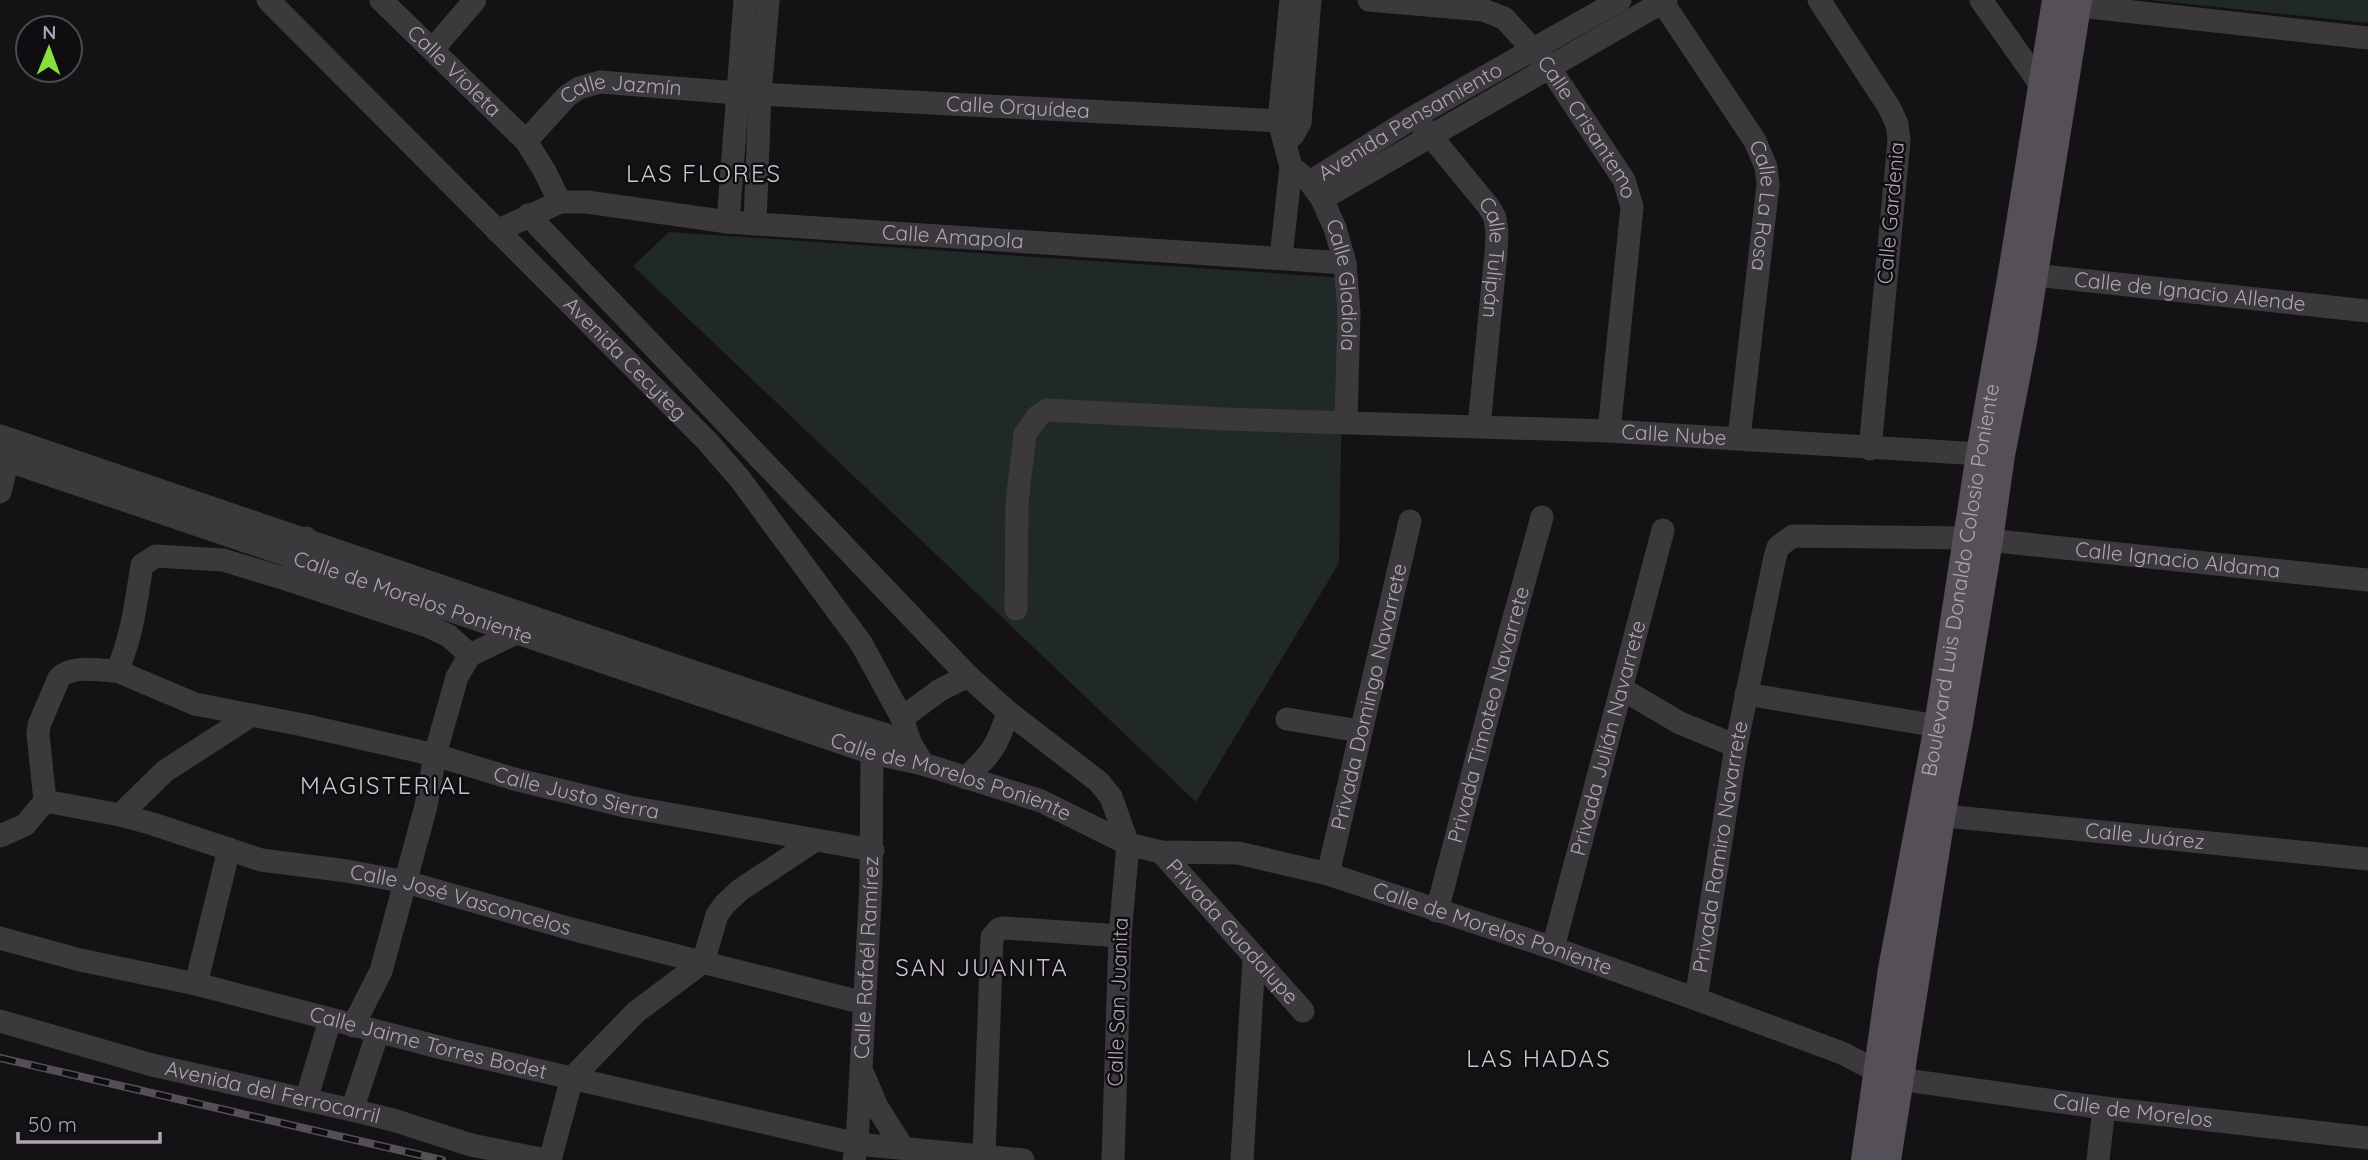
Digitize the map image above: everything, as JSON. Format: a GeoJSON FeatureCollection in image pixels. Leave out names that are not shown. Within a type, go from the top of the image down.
{"type":"FeatureCollection","features":[{"type":"Feature","properties":{"kind":"main road","name":"Boulevard Luis Donaldo Colosio Poniente"},"geometry":{"type":"LineString","coordinates":[[2023,274],[2041,85],[2067,2]]}},
{"type":"Feature","properties":{"kind":"main road","name":"Boulevard Luis Donaldo Colosio Poniente"},"geometry":{"type":"LineString","coordinates":[[1887,1160],[1892,969],[1931,815],[2067,2]]}},
{"type":"Feature","properties":{"kind":"main road","name":"Boulevard Luis Donaldo Colosio Poniente"},"geometry":{"type":"LineString","coordinates":[[1931,815],[1938,726],[1978,539]]}},
{"type":"Feature","properties":{"kind":"main road","name":"Boulevard Luis Donaldo Colosio Poniente"},"geometry":{"type":"LineString","coordinates":[[1865,1160],[1889,1076]]}},
{"type":"Feature","properties":{"kind":"street","name":"Avenida Cecyteg"},"geometry":{"type":"LineString","coordinates":[[268,0],[707,441],[845,618],[902,718],[910,742],[923,764]]}},
{"type":"Feature","properties":{"kind":"street","name":"Calle Violeta"},"geometry":{"type":"LineString","coordinates":[[381,0],[526,141]]}},
{"type":"Feature","properties":{"kind":"street"},"geometry":{"type":"LineString","coordinates":[[433,49],[475,0]]}},
{"type":"Feature","properties":{"kind":"street"},"geometry":{"type":"LineString","coordinates":[[745,0],[755,224]]}},
{"type":"Feature","properties":{"kind":"street"},"geometry":{"type":"LineString","coordinates":[[728,222],[749,93],[768,0]]}},
{"type":"Feature","properties":{"kind":"street"},"geometry":{"type":"LineString","coordinates":[[1281,257],[1289,157],[1292,0]]}},
{"type":"Feature","properties":{"kind":"street"},"geometry":{"type":"LineString","coordinates":[[1289,122],[1310,0]]}},
{"type":"Feature","properties":{"kind":"street","name":"Calle Crisantemo"},"geometry":{"type":"LineString","coordinates":[[1368,0],[1493,12],[1504,18],[1542,58],[1624,180],[1632,207],[1609,431]]}},
{"type":"Feature","properties":{"kind":"street","name":"Avenida Pensamiento"},"geometry":{"type":"LineString","coordinates":[[1316,191],[1431,135],[1620,0]]}},
{"type":"Feature","properties":{"kind":"street","name":"Calle Gardenia"},"geometry":{"type":"LineString","coordinates":[[1819,0],[1889,107],[1897,124],[1899,140],[1870,449]]}},
{"type":"Feature","properties":{"kind":"street"},"geometry":{"type":"LineString","coordinates":[[1981,0],[2041,85]]}},
{"type":"Feature","properties":{"kind":"street","name":"Avenida Pensamiento"},"geometry":{"type":"LineString","coordinates":[[1316,191],[1413,117],[1663,1]]}},
{"type":"Feature","properties":{"kind":"street","name":"Calle La Rosa"},"geometry":{"type":"LineString","coordinates":[[1663,1],[1755,141],[1766,167],[1768,185],[1739,438]]}},
{"type":"Feature","properties":{"kind":"street"},"geometry":{"type":"LineString","coordinates":[[2067,2],[2368,38]]}},
{"type":"Feature","properties":{"kind":"street","name":"Calle Jazmín"},"geometry":{"type":"LineString","coordinates":[[526,141],[567,96],[579,88],[600,82],[749,93]]}},
{"type":"Feature","properties":{"kind":"street","name":"Calle Orquídea"},"geometry":{"type":"LineString","coordinates":[[749,93],[1289,122]]}},
{"type":"Feature","properties":{"kind":"street","name":"Calle Tulipán"},"geometry":{"type":"LineString","coordinates":[[1413,117],[1431,135],[1495,218],[1496,253],[1479,426]]}},
{"type":"Feature","properties":{"kind":"street"},"geometry":{"type":"LineString","coordinates":[[526,141],[560,202]]}},
{"type":"Feature","properties":{"kind":"street","name":"Calle Gladiola"},"geometry":{"type":"LineString","coordinates":[[1289,157],[1316,191],[1335,228],[1346,263],[1349,312],[1346,421]]}},
{"type":"Feature","properties":{"kind":"street","name":"Calle Amapola"},"geometry":{"type":"LineString","coordinates":[[497,230],[560,202],[587,202],[728,222],[1346,263]]}},
{"type":"Feature","properties":{"kind":"street"},"geometry":{"type":"LineString","coordinates":[[528,215],[968,676],[1008,712],[1099,782],[1111,797],[1128,844]]}},
{"type":"Feature","properties":{"kind":"street","name":"Calle de Ignacio Allende"},"geometry":{"type":"LineString","coordinates":[[2023,274],[2368,311]]}},
{"type":"Feature","properties":{"kind":"street","name":"Calle Nube"},"geometry":{"type":"LineString","coordinates":[[1016,609],[1017,502],[1025,434],[1038,416],[1047,410],[1224,419],[1609,431],[1870,449],[1990,454]]}},
{"type":"Feature","properties":{"kind":"street"},"geometry":{"type":"LineString","coordinates":[[0,492],[5,449]]}},
{"type":"Feature","properties":{"kind":"street","name":"Calle de Morelos Poniente"},"geometry":{"type":"LineString","coordinates":[[5,449],[167,491],[306,538],[872,753],[923,764],[1041,801],[1128,844],[1161,852],[1238,853],[1328,874],[1553,948],[1696,999],[1842,1053],[1889,1076]]}},
{"type":"Feature","properties":{"kind":"street","name":"Calle de Morelos Poniente"},"geometry":{"type":"LineString","coordinates":[[5,449],[293,570],[402,607],[666,674],[910,742]]}},
{"type":"Feature","properties":{"kind":"street"},"geometry":{"type":"LineString","coordinates":[[159,513],[167,491]]}},
{"type":"Feature","properties":{"kind":"street","name":"Privada Timoteo Navarrete"},"geometry":{"type":"LineString","coordinates":[[1437,911],[1500,665],[1542,517]]}},
{"type":"Feature","properties":{"kind":"street","name":"Privada Domingo Navarrete"},"geometry":{"type":"LineString","coordinates":[[1328,874],[1410,521]]}},
{"type":"Feature","properties":{"kind":"street","name":"Privada Julián Navarrete"},"geometry":{"type":"LineString","coordinates":[[1553,948],[1663,530]]}},
{"type":"Feature","properties":{"kind":"street","name":"Privada Ramiro Navarrete"},"geometry":{"type":"LineString","coordinates":[[1696,999],[1736,747],[1778,547],[1793,536],[1978,539]]}},
{"type":"Feature","properties":{"kind":"street"},"geometry":{"type":"LineString","coordinates":[[0,836],[25,825],[51,802],[38,734],[39,725],[62,674],[76,670],[120,672],[133,627],[142,565],[148,559],[156,556],[223,560],[293,570],[306,538]]}},
{"type":"Feature","properties":{"kind":"street","name":"Calle Ignacio Aldama"},"geometry":{"type":"LineString","coordinates":[[1978,539],[2368,580]]}},
{"type":"Feature","properties":{"kind":"street"},"geometry":{"type":"LineString","coordinates":[[402,607],[449,636],[470,655]]}},
{"type":"Feature","properties":{"kind":"street"},"geometry":{"type":"LineString","coordinates":[[353,1026],[381,971],[426,806],[435,755],[457,677],[470,655],[514,634]]}},
{"type":"Feature","properties":{"kind":"street","name":"Calle Justo Sierra"},"geometry":{"type":"LineString","coordinates":[[120,672],[179,699],[435,755],[514,779],[629,807],[873,850]]}},
{"type":"Feature","properties":{"kind":"street"},"geometry":{"type":"LineString","coordinates":[[902,718],[940,690],[968,676]]}},
{"type":"Feature","properties":{"kind":"street"},"geometry":{"type":"LineString","coordinates":[[1622,688],[1680,723],[1736,747]]}},
{"type":"Feature","properties":{"kind":"street","name":"Privada Ramiro Navarrete"},"geometry":{"type":"LineString","coordinates":[[1746,694],[1938,726]]}},
{"type":"Feature","properties":{"kind":"street"},"geometry":{"type":"LineString","coordinates":[[966,778],[990,755],[1008,712]]}},
{"type":"Feature","properties":{"kind":"street"},"geometry":{"type":"LineString","coordinates":[[120,815],[165,771],[251,715]]}},
{"type":"Feature","properties":{"kind":"street"},"geometry":{"type":"LineString","coordinates":[[1287,719],[1360,731]]}},
{"type":"Feature","properties":{"kind":"street","name":"Calle Rafaél Ramírez"},"geometry":{"type":"LineString","coordinates":[[856,1152],[873,850],[872,753]]}},
{"type":"Feature","properties":{"kind":"street","name":"Calle José Vasconcelos"},"geometry":{"type":"LineString","coordinates":[[51,802],[120,815],[261,860],[348,871],[406,882],[575,930],[864,1003]]}},
{"type":"Feature","properties":{"kind":"street","name":"Calle Juárez"},"geometry":{"type":"LineString","coordinates":[[1931,815],[2368,859]]}},
{"type":"Feature","properties":{"kind":"street"},"geometry":{"type":"LineString","coordinates":[[548,1160],[572,1078],[636,1012],[703,962],[717,915],[725,904],[740,890],[814,841]]}},
{"type":"Feature","properties":{"kind":"street","name":"Calle San Juanita"},"geometry":{"type":"LineString","coordinates":[[1113,1160],[1119,936],[1128,844]]}},
{"type":"Feature","properties":{"kind":"street"},"geometry":{"type":"LineString","coordinates":[[197,984],[229,849]]}},
{"type":"Feature","properties":{"kind":"street","name":"Privada Guadalupe"},"geometry":{"type":"LineString","coordinates":[[1161,852],[1303,1011]]}},
{"type":"Feature","properties":{"kind":"street"},"geometry":{"type":"LineString","coordinates":[[985,1155],[992,937],[999,929],[1004,928],[1119,936]]}},
{"type":"Feature","properties":{"kind":"street","name":"Calle Jaime Torres Bodet"},"geometry":{"type":"LineString","coordinates":[[0,939],[80,960],[197,984],[353,1026],[572,1078],[856,1152],[903,1148],[1023,1160]]}},
{"type":"Feature","properties":{"kind":"street"},"geometry":{"type":"LineString","coordinates":[[1242,1160],[1254,958]]}},
{"type":"Feature","properties":{"kind":"street"},"geometry":{"type":"LineString","coordinates":[[306,1100],[330,1020]]}},
{"type":"Feature","properties":{"kind":"street","name":"Avenida del Ferrocarril"},"geometry":{"type":"LineString","coordinates":[[0,1021],[152,1065],[393,1119],[471,1145],[548,1160]]}},
{"type":"Feature","properties":{"kind":"street"},"geometry":{"type":"LineString","coordinates":[[352,1110],[378,1032]]}},
{"type":"Feature","properties":{"kind":"street"},"geometry":{"type":"LineString","coordinates":[[861,1070],[877,1107],[903,1148]]}},
{"type":"Feature","properties":{"kind":"street","name":"Calle de Morelos"},"geometry":{"type":"LineString","coordinates":[[1889,1076],[2104,1108],[2368,1138]]}},
{"type":"Feature","properties":{"kind":"street"},"geometry":{"type":"LineString","coordinates":[[2098,1160],[2104,1108]]}},
{"type":"Feature","properties":{"kind":"shaded area"},"geometry":{"type":"Polygon","coordinates":[[[2150,0],[2368,0],[2368,23],[2150,0]]]}},
{"type":"Feature","properties":{"kind":"shaded area"},"geometry":{"type":"Polygon","coordinates":[[[669,232],[1344,278],[1339,563],[1196,802],[633,266],[669,232]]]}},
{"type":"Feature","properties":{"kind":"railway"},"geometry":{"type":"LineString","coordinates":[[0,1058],[442,1160]]}},
{"type":"Feature","properties":{"kind":"district","name":"LAS FLORES"},"geometry":{"type":"Point","coordinates":[704,174]}},
{"type":"Feature","properties":{"kind":"district","name":"MAGISTERIAL"},"geometry":{"type":"Point","coordinates":[386,786]}},
{"type":"Feature","properties":{"kind":"district","name":"SAN JUANITA"},"geometry":{"type":"Point","coordinates":[982,968]}},
{"type":"Feature","properties":{"kind":"district","name":"LAS HADAS"},"geometry":{"type":"Point","coordinates":[1539,1059]}}]}
